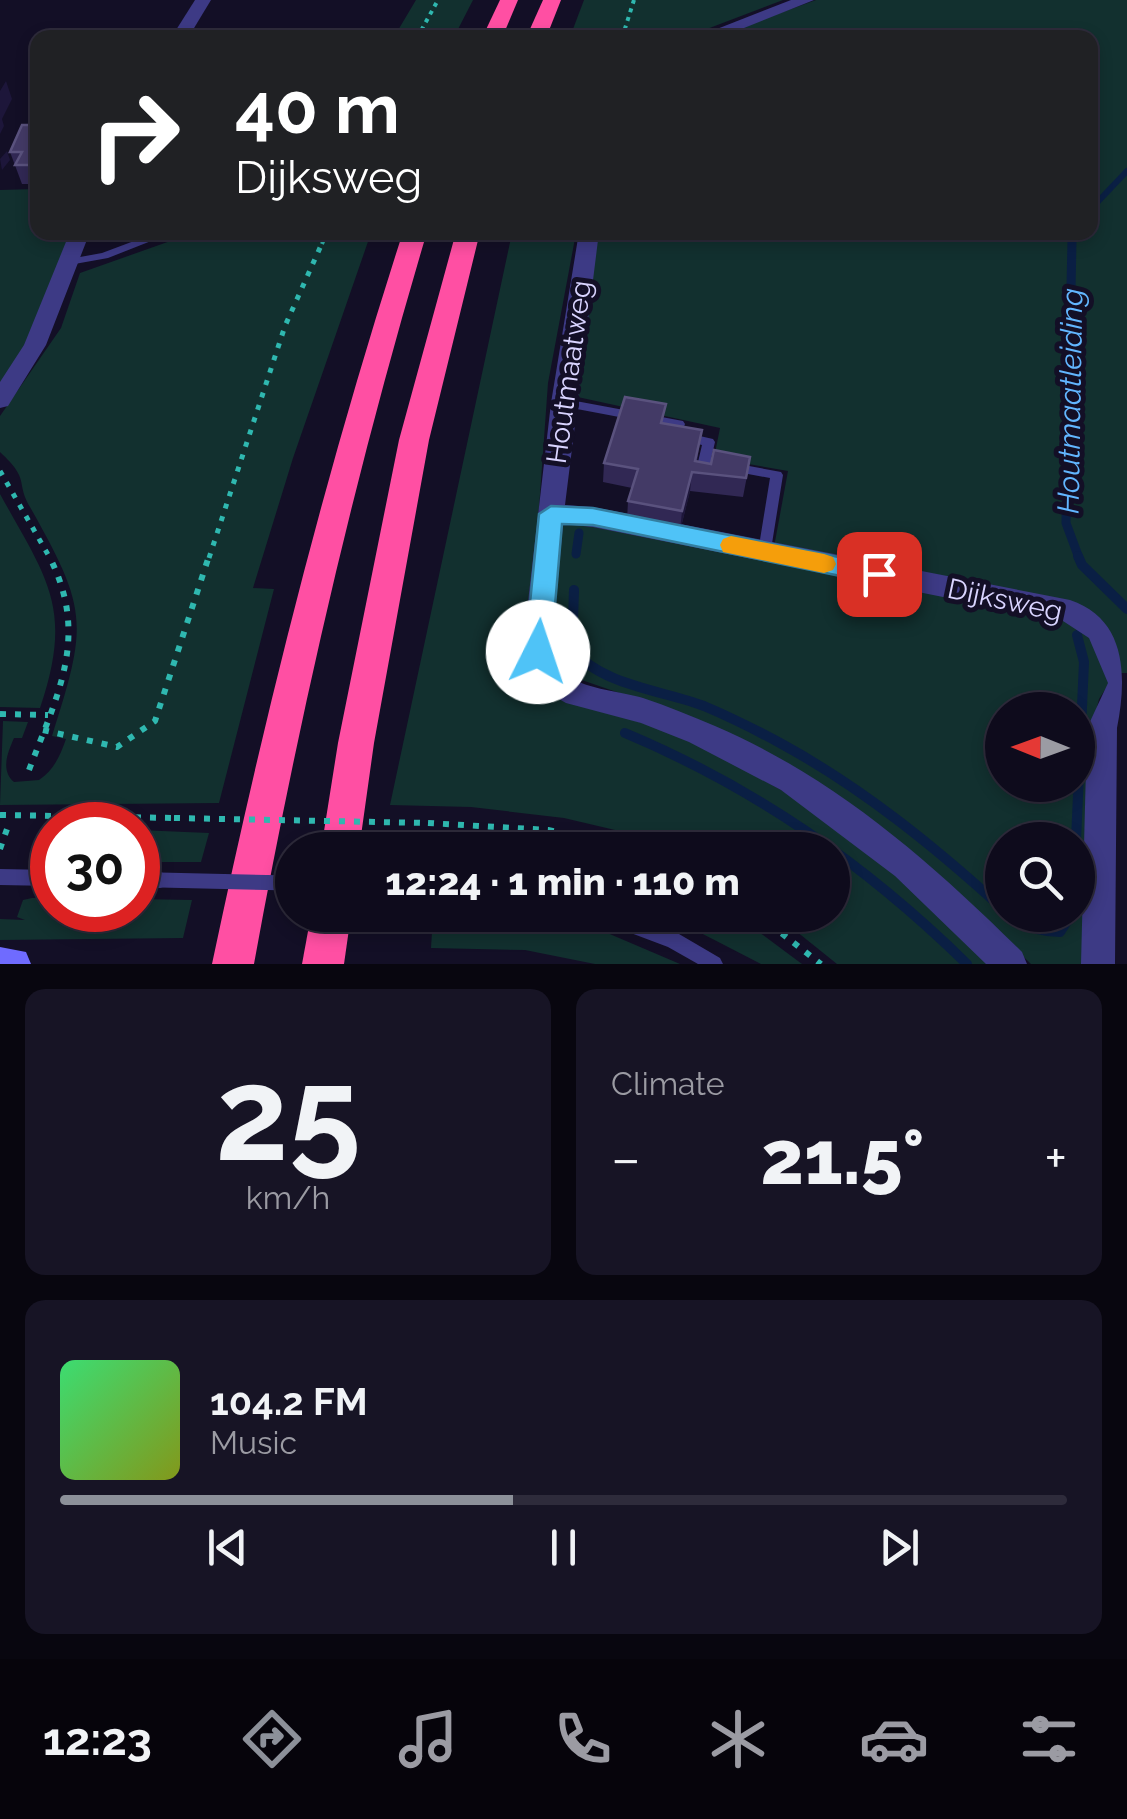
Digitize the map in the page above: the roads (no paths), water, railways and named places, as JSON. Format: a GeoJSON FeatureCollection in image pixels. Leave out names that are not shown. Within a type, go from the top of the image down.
{"type":"FeatureCollection","features":[{"type":"Feature","properties":{"kind":"highway"},"geometry":{"type":"LineString","coordinates":[[496,30],[509,0]]}},
{"type":"Feature","properties":{"kind":"highway"},"geometry":{"type":"LineString","coordinates":[[539,30],[552,0]]}},
{"type":"Feature","properties":{"kind":"highway"},"geometry":{"type":"LineString","coordinates":[[234,964],[266,790],[341,475],[414,240]]}},
{"type":"Feature","properties":{"kind":"highway"},"geometry":{"type":"LineString","coordinates":[[343,832],[414,440],[466,240]]}},
{"type":"Feature","properties":{"kind":"highway"},"geometry":{"type":"LineString","coordinates":[[324,964],[329,932]]}},
{"type":"Feature","properties":{"kind":"street"},"geometry":{"type":"LineString","coordinates":[[184,30],[204,0]]}},
{"type":"Feature","properties":{"kind":"street"},"geometry":{"type":"LineString","coordinates":[[724,30],[806,0]]}},
{"type":"Feature","properties":{"kind":"street"},"geometry":{"type":"LineString","coordinates":[[0,400],[36,346],[77,240]]}},
{"type":"Feature","properties":{"kind":"street","name":"Houtmaatweg"},"geometry":{"type":"LineString","coordinates":[[588,240],[551,514],[538,652],[545,672],[555,682],[734,747],[830,804],[877,837],[936,888],[1010,964]]}},
{"type":"Feature","properties":{"kind":"street","name":"Dijksweg"},"geometry":{"type":"LineString","coordinates":[[551,514],[593,516],[1070,611],[1100,631],[1126,687],[1106,708],[1102,728],[1098,964]]}},
{"type":"Feature","properties":{"kind":"street"},"geometry":{"type":"LineString","coordinates":[[0,964],[14,964]]}},
{"type":"Feature","properties":{"kind":"lane"},"geometry":{"type":"LineString","coordinates":[[70,262],[104,256],[147,240]]}},
{"type":"Feature","properties":{"kind":"lane"},"geometry":{"type":"LineString","coordinates":[[563,403],[679,424],[675,435],[709,442],[704,462],[777,476],[764,552]]}},
{"type":"Feature","properties":{"kind":"lane"},"geometry":{"type":"LineString","coordinates":[[0,876],[30,877]]}},
{"type":"Feature","properties":{"kind":"lane"},"geometry":{"type":"LineString","coordinates":[[160,880],[275,882]]}},
{"type":"Feature","properties":{"kind":"lane"},"geometry":{"type":"LineString","coordinates":[[651,932],[714,964]]}},
{"type":"Feature","properties":{"kind":"waterway","name":"Houtmaatleiding"},"geometry":{"type":"LineString","coordinates":[[1098,202],[1127,171]]}},
{"type":"Feature","properties":{"kind":"waterway","name":"Houtmaatleiding"},"geometry":{"type":"LineString","coordinates":[[1072,241],[1066,523],[1079,558]]}},
{"type":"Feature","properties":{"kind":"waterway"},"geometry":{"type":"LineString","coordinates":[[576,554],[579,533]]}},
{"type":"Feature","properties":{"kind":"waterway","name":"Houtmaatleiding"},"geometry":{"type":"LineString","coordinates":[[1078,556],[1082,565],[1127,609]]}},
{"type":"Feature","properties":{"kind":"waterway"},"geometry":{"type":"LineString","coordinates":[[574,590],[572,649],[585,661],[616,679],[714,710],[810,760],[896,819],[985,893]]}},
{"type":"Feature","properties":{"kind":"waterway"},"geometry":{"type":"LineString","coordinates":[[1077,635],[1084,662],[1077,822]]}},
{"type":"Feature","properties":{"kind":"waterway"},"geometry":{"type":"LineString","coordinates":[[625,733],[719,778],[807,832],[889,894],[967,964]]}}]}
